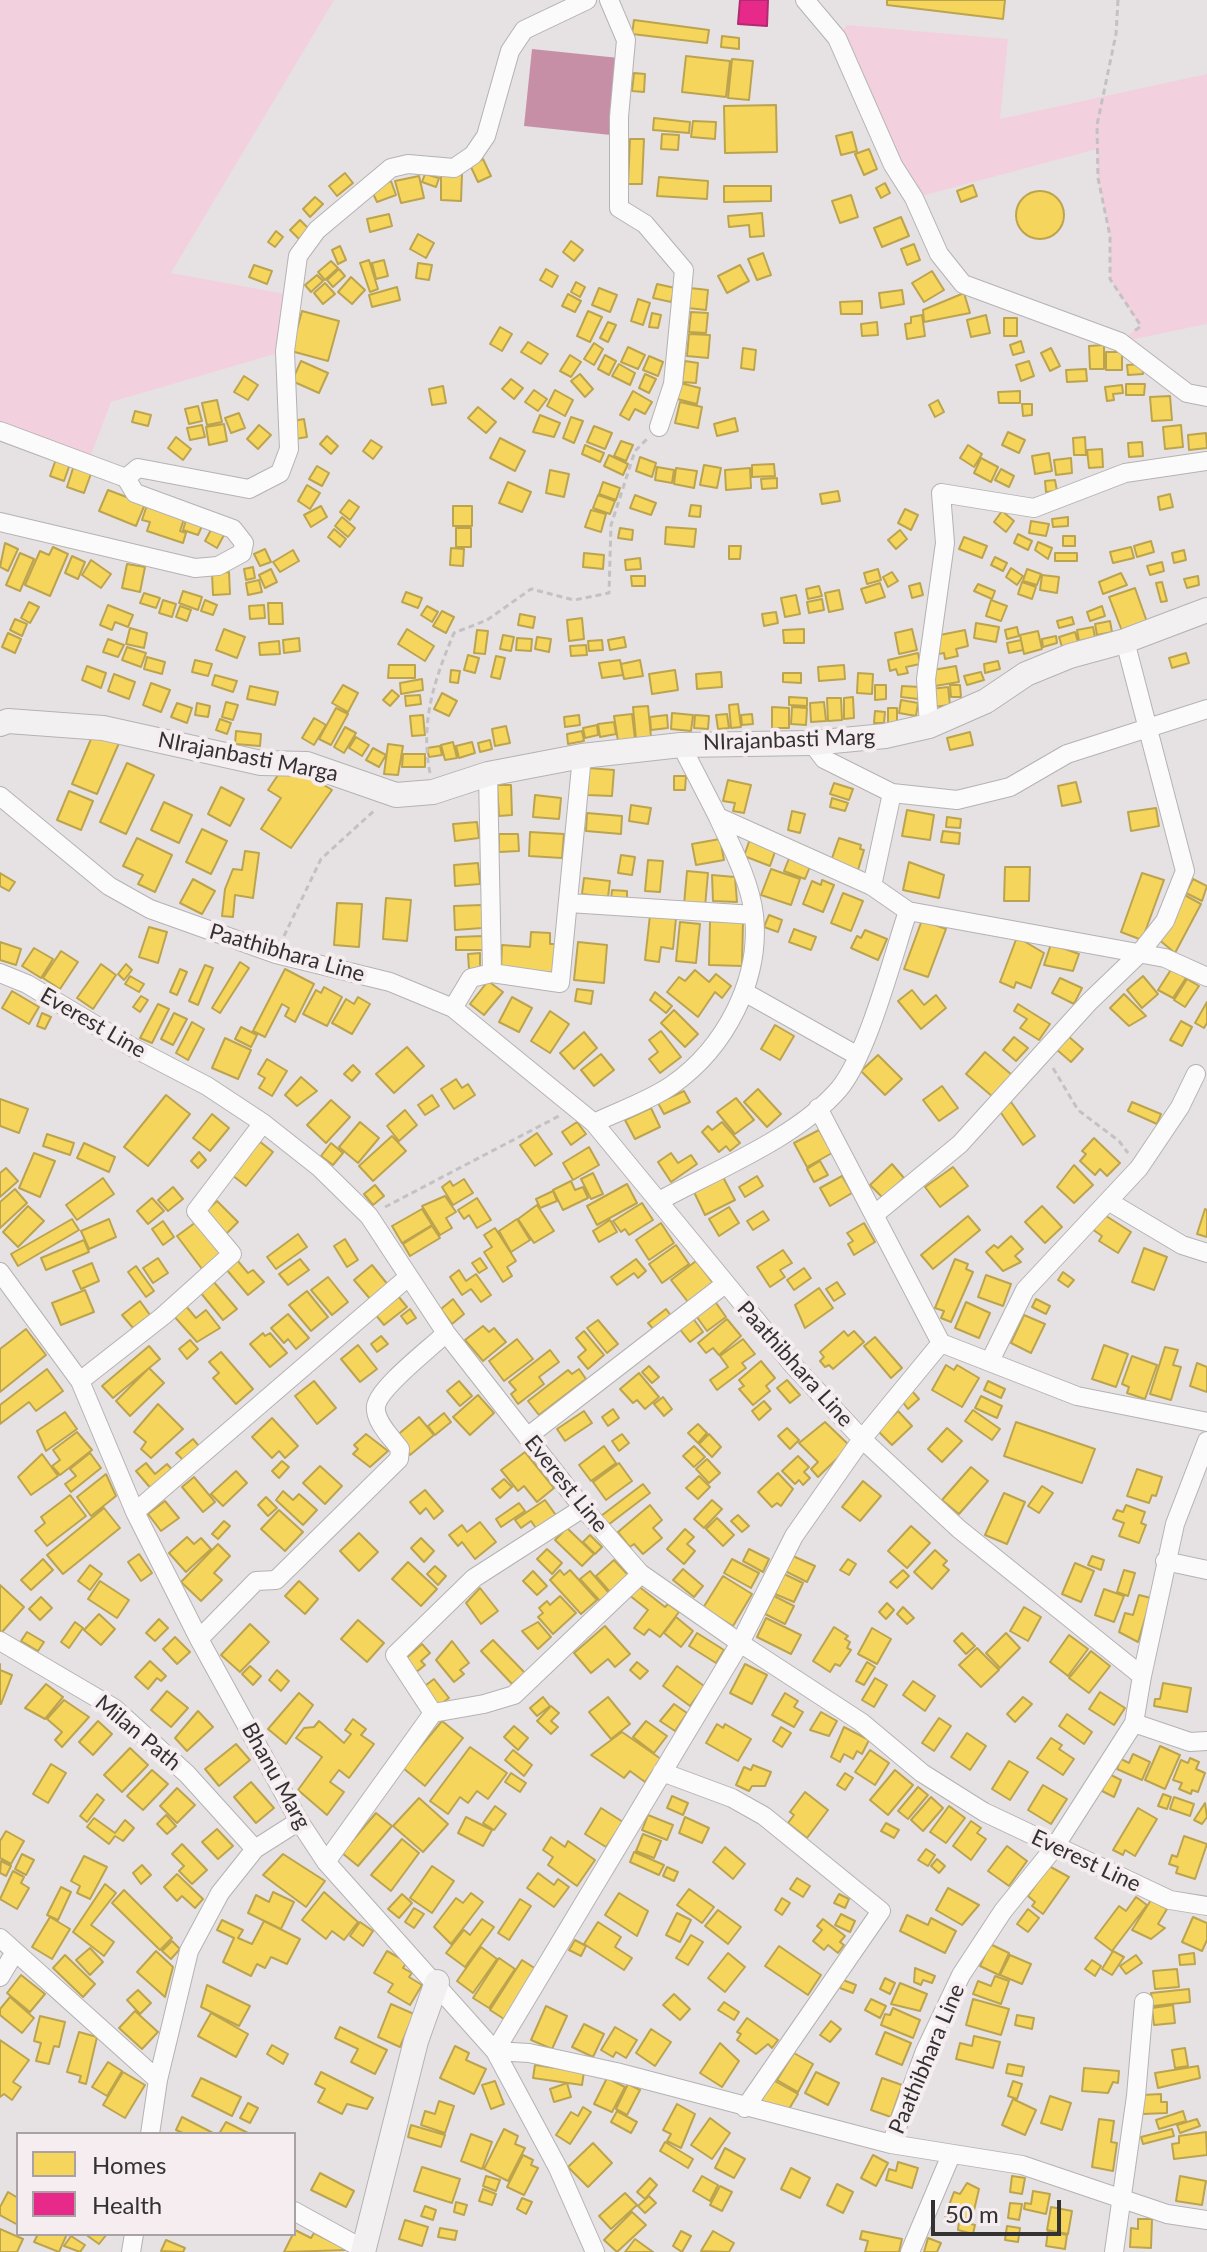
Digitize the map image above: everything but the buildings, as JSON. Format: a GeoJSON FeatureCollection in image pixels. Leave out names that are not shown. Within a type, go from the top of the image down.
{"type":"FeatureCollection","features":[{"type":"Feature","properties":{"kind":"street"},"geometry":{"type":"LineString","coordinates":[[126,478],[138,468],[249,489],[280,473],[289,449],[285,351],[298,256],[317,230],[391,168],[408,164],[454,168],[473,155],[486,136],[510,51],[524,30],[587,0]]}},
{"type":"Feature","properties":{"kind":"street"},"geometry":{"type":"LineString","coordinates":[[609,0],[626,40],[619,117],[619,208],[645,224],[684,270],[673,384],[659,427]]}},
{"type":"Feature","properties":{"kind":"street"},"geometry":{"type":"LineString","coordinates":[[805,0],[837,38],[893,165],[914,198],[939,254],[963,284],[1120,342],[1187,393],[1207,397]]}},
{"type":"Feature","properties":{"kind":"street"},"geometry":{"type":"LineString","coordinates":[[0,431],[126,478],[135,493],[233,529],[244,543],[242,553],[218,566],[195,568],[0,522]]}},
{"type":"Feature","properties":{"kind":"street"},"geometry":{"type":"LineString","coordinates":[[929,726],[926,679],[945,543],[941,493],[1034,508],[1125,473],[1207,461]]}},
{"type":"Feature","properties":{"kind":"street","name":"NIrajanbasti Marg"},"geometry":{"type":"LineString","coordinates":[[681,745],[812,743],[885,736],[929,726],[986,701],[1026,674],[1207,610]]}},
{"type":"Feature","properties":{"kind":"street"},"geometry":{"type":"LineString","coordinates":[[874,1215],[960,1144],[1045,1050],[1139,954],[1165,921],[1185,871],[1125,641]]}},
{"type":"Feature","properties":{"kind":"street"},"geometry":{"type":"LineString","coordinates":[[812,743],[824,759],[892,793],[957,800],[1010,787],[1067,754],[1207,709]]}},
{"type":"Feature","properties":{"kind":"street","name":"NIrajanbasti Marga"},"geometry":{"type":"LineString","coordinates":[[0,724],[8,721],[103,728],[261,763],[307,764],[396,795],[433,792],[488,774],[582,756],[681,745]]}},
{"type":"Feature","properties":{"kind":"street"},"geometry":{"type":"LineString","coordinates":[[594,1123],[672,1086],[703,1056],[746,993],[753,950],[754,915],[743,875],[718,817],[681,745]]}},
{"type":"Feature","properties":{"kind":"street"},"geometry":{"type":"LineString","coordinates":[[453,1008],[471,978],[492,973],[560,983],[582,756]]}},
{"type":"Feature","properties":{"kind":"street"},"geometry":{"type":"LineString","coordinates":[[488,774],[492,973]]}},
{"type":"Feature","properties":{"kind":"street"},"geometry":{"type":"LineString","coordinates":[[872,886],[892,793]]}},
{"type":"Feature","properties":{"kind":"street","name":"Paathibhara Line"},"geometry":{"type":"LineString","coordinates":[[0,796],[109,886],[150,909],[276,954],[390,982],[453,1008],[594,1123],[661,1200],[725,1284],[862,1439],[959,1529],[1142,1676],[1134,1723],[1054,1848],[1003,1911],[961,1975],[925,2051],[891,2144]]}},
{"type":"Feature","properties":{"kind":"street"},"geometry":{"type":"LineString","coordinates":[[718,817],[872,886],[908,911],[1165,958],[1207,977]]}},
{"type":"Feature","properties":{"kind":"street"},"geometry":{"type":"LineString","coordinates":[[569,903],[754,915]]}},
{"type":"Feature","properties":{"kind":"street"},"geometry":{"type":"LineString","coordinates":[[661,1200],[764,1144],[818,1108],[840,1088],[858,1056],[908,911]]}},
{"type":"Feature","properties":{"kind":"street","name":"Everest Line"},"geometry":{"type":"LineString","coordinates":[[0,973],[27,984],[132,1047],[207,1086],[263,1123],[320,1168],[369,1216],[446,1333],[583,1508],[641,1574],[861,1722],[922,1773],[984,1812],[1054,1848],[1170,1900],[1207,1906]]}},
{"type":"Feature","properties":{"kind":"street"},"geometry":{"type":"LineString","coordinates":[[746,993],[858,1056]]}},
{"type":"Feature","properties":{"kind":"street"},"geometry":{"type":"LineString","coordinates":[[990,1361],[1025,1290],[1139,1168],[1180,1107],[1196,1074]]}},
{"type":"Feature","properties":{"kind":"street"},"geometry":{"type":"LineString","coordinates":[[818,1108],[941,1343],[1077,1396],[1207,1422]]}},
{"type":"Feature","properties":{"kind":"street"},"geometry":{"type":"LineString","coordinates":[[80,1381],[163,1316],[232,1254],[196,1211],[263,1123]]}},
{"type":"Feature","properties":{"kind":"street"},"geometry":{"type":"LineString","coordinates":[[1108,1201],[1182,1245],[1207,1253]]}},
{"type":"Feature","properties":{"kind":"street","name":"Bhanu Marg"},"geometry":{"type":"LineString","coordinates":[[0,1272],[80,1381],[135,1512],[199,1639],[299,1821],[326,1862],[437,1982],[495,2051],[558,2168],[595,2252]]}},
{"type":"Feature","properties":{"kind":"street"},"geometry":{"type":"LineString","coordinates":[[135,1512],[213,1449],[407,1278]]}},
{"type":"Feature","properties":{"kind":"street"},"geometry":{"type":"LineString","coordinates":[[527,1437],[725,1284]]}},
{"type":"Feature","properties":{"kind":"street"},"geometry":{"type":"LineString","coordinates":[[199,1639],[256,1581],[276,1580],[399,1459],[400,1449],[379,1421],[376,1407],[381,1393],[446,1333]]}},
{"type":"Feature","properties":{"kind":"street"},"geometry":{"type":"LineString","coordinates":[[941,1343],[862,1439],[794,1536],[740,1643],[495,2051],[529,2053],[616,2072],[891,2144],[1022,2165],[1167,2214],[1207,2220]]}},
{"type":"Feature","properties":{"kind":"street"},"geometry":{"type":"LineString","coordinates":[[1142,1676],[1153,1637],[1165,1561],[1175,1524],[1199,1469],[1207,1441]]}},
{"type":"Feature","properties":{"kind":"street"},"geometry":{"type":"LineString","coordinates":[[433,1713],[395,1655],[474,1578],[583,1508]]}},
{"type":"Feature","properties":{"kind":"street"},"geometry":{"type":"LineString","coordinates":[[1165,1561],[1207,1570]]}},
{"type":"Feature","properties":{"kind":"street"},"geometry":{"type":"LineString","coordinates":[[326,1862],[433,1713],[514,1695],[641,1574]]}},
{"type":"Feature","properties":{"kind":"street","name":"Milan Path"},"geometry":{"type":"LineString","coordinates":[[0,1641],[114,1708],[187,1774],[255,1849]]}},
{"type":"Feature","properties":{"kind":"street"},"geometry":{"type":"LineString","coordinates":[[1134,1723],[1190,1742],[1207,1741]]}},
{"type":"Feature","properties":{"kind":"street"},"geometry":{"type":"LineString","coordinates":[[662,1772],[732,1798],[764,1816],[881,1911],[745,2108]]}},
{"type":"Feature","properties":{"kind":"street"},"geometry":{"type":"LineString","coordinates":[[152,2132],[158,2080],[189,1951],[220,1893],[255,1849],[299,1821]]}},
{"type":"Feature","properties":{"kind":"street"},"geometry":{"type":"LineString","coordinates":[[0,1938],[158,2080]]}},
{"type":"Feature","properties":{"kind":"street"},"geometry":{"type":"LineString","coordinates":[[0,1977],[15,1952]]}},
{"type":"Feature","properties":{"kind":"street"},"geometry":{"type":"LineString","coordinates":[[296,2212],[363,2251],[412,2056],[437,1982]]}},
{"type":"Feature","properties":{"kind":"street"},"geometry":{"type":"LineString","coordinates":[[1114,2252],[1119,2199],[1136,2096],[1144,2002]]}},
{"type":"Feature","properties":{"kind":"street"},"geometry":{"type":"LineString","coordinates":[[910,2252],[951,2155]]}},
{"type":"Feature","properties":{"kind":"path"},"geometry":{"type":"LineString","coordinates":[[1118,0],[1116,34],[1097,137],[1098,178],[1110,236],[1110,279],[1141,326],[1120,342]]}},
{"type":"Feature","properties":{"kind":"path"},"geometry":{"type":"LineString","coordinates":[[433,792],[424,743],[429,733],[432,685],[454,633],[487,620],[531,589],[574,600],[609,593],[611,525],[635,451],[659,427]]}},
{"type":"Feature","properties":{"kind":"path"},"geometry":{"type":"LineString","coordinates":[[276,954],[321,859],[367,815],[396,795]]}},
{"type":"Feature","properties":{"kind":"path"},"geometry":{"type":"LineString","coordinates":[[1045,1050],[1061,1087],[1078,1110],[1119,1141],[1139,1168]]}},
{"type":"Feature","properties":{"kind":"path"},"geometry":{"type":"LineString","coordinates":[[369,1216],[577,1107]]}},
{"type":"Feature","properties":{"kind":"shaded area"},"geometry":{"type":"Polygon","coordinates":[[[0,0],[334,0],[171,273],[291,295],[285,351],[111,402],[88,463],[0,431],[0,0]]]}},
{"type":"Feature","properties":{"kind":"shaded area"},"geometry":{"type":"Polygon","coordinates":[[[847,25],[1008,39],[1000,119],[1207,74],[1207,324],[1120,342],[1140,326],[1110,279],[1110,236],[1098,178],[1097,149],[914,198],[837,38],[847,25]]]}},
{"type":"Feature","properties":{"kind":"shaded area"},"geometry":{"type":"Polygon","coordinates":[[[532,49],[619,58],[611,135],[524,126],[532,49]]]}}]}
